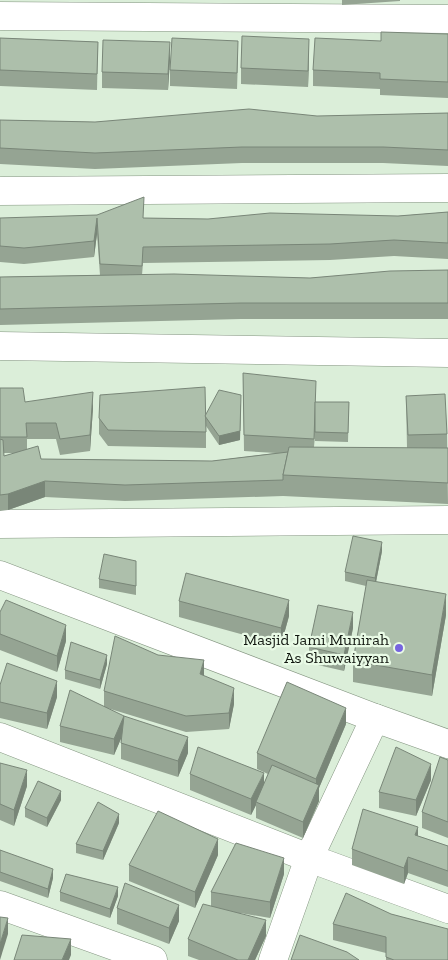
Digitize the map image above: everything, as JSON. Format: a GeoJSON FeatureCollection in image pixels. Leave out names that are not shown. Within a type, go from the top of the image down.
{"type":"FeatureCollection","features":[{"type":"Feature","properties":{"kind":"street"},"geometry":{"type":"LineString","coordinates":[[0,16],[448,19]]}},
{"type":"Feature","properties":{"kind":"street"},"geometry":{"type":"LineString","coordinates":[[0,191],[448,188]]}},
{"type":"Feature","properties":{"kind":"street"},"geometry":{"type":"LineString","coordinates":[[0,346],[448,353]]}},
{"type":"Feature","properties":{"kind":"street"},"geometry":{"type":"LineString","coordinates":[[0,524],[448,520]]}},
{"type":"Feature","properties":{"kind":"street"},"geometry":{"type":"LineString","coordinates":[[0,575],[448,744]]}},
{"type":"Feature","properties":{"kind":"street"},"geometry":{"type":"LineString","coordinates":[[273,960],[309,858],[375,718]]}},
{"type":"Feature","properties":{"kind":"street"},"geometry":{"type":"LineString","coordinates":[[0,737],[309,858],[448,909]]}},
{"type":"Feature","properties":{"kind":"street"},"geometry":{"type":"LineString","coordinates":[[0,905],[153,960]]}},
{"type":"Feature","properties":{"kind":"building"},"geometry":{"type":"Polygon","coordinates":[[[381,32],[448,34],[448,82],[380,79],[380,73],[313,70],[315,38],[381,41],[381,32]]]}},
{"type":"Feature","properties":{"kind":"building"},"geometry":{"type":"Polygon","coordinates":[[[242,36],[309,39],[308,71],[241,68],[242,36]]]}},
{"type":"Feature","properties":{"kind":"building"},"geometry":{"type":"Polygon","coordinates":[[[0,38],[98,42],[97,74],[0,70],[0,38]]]}},
{"type":"Feature","properties":{"kind":"building"},"geometry":{"type":"Polygon","coordinates":[[[172,38],[238,41],[237,73],[170,70],[172,38]]]}},
{"type":"Feature","properties":{"kind":"building"},"geometry":{"type":"Polygon","coordinates":[[[103,40],[170,42],[168,74],[102,72],[103,40]]]}},
{"type":"Feature","properties":{"kind":"building"},"geometry":{"type":"Polygon","coordinates":[[[249,109],[317,116],[448,113],[448,150],[383,147],[242,147],[95,153],[0,148],[0,120],[95,122],[249,109]]]}},
{"type":"Feature","properties":{"kind":"building"},"geometry":{"type":"Polygon","coordinates":[[[144,197],[143,218],[208,219],[270,213],[398,216],[448,212],[448,243],[394,240],[330,244],[143,247],[142,266],[100,264],[97,218],[94,241],[24,248],[0,246],[0,218],[97,215],[144,197]]]}},
{"type":"Feature","properties":{"kind":"building"},"geometry":{"type":"Polygon","coordinates":[[[448,270],[448,303],[241,303],[0,309],[0,277],[174,274],[310,278],[390,271],[448,270]]]}},
{"type":"Feature","properties":{"kind":"building"},"geometry":{"type":"Polygon","coordinates":[[[243,373],[316,381],[314,439],[244,435],[243,373]]]}},
{"type":"Feature","properties":{"kind":"building"},"geometry":{"type":"Polygon","coordinates":[[[205,387],[206,432],[108,430],[99,418],[100,395],[205,387]]]}},
{"type":"Feature","properties":{"kind":"building"},"geometry":{"type":"Polygon","coordinates":[[[0,388],[23,388],[25,402],[93,392],[90,435],[60,439],[56,423],[26,423],[27,437],[0,437],[0,388]]]}},
{"type":"Feature","properties":{"kind":"building"},"geometry":{"type":"Polygon","coordinates":[[[219,390],[241,395],[240,431],[219,436],[205,416],[219,390]]]}},
{"type":"Feature","properties":{"kind":"building"},"geometry":{"type":"Polygon","coordinates":[[[445,394],[447,434],[408,435],[406,396],[445,394]]]}},
{"type":"Feature","properties":{"kind":"building"},"geometry":{"type":"Polygon","coordinates":[[[315,402],[349,402],[348,433],[315,432],[315,402]]]}},
{"type":"Feature","properties":{"kind":"building"},"geometry":{"type":"Polygon","coordinates":[[[0,439],[3,440],[4,456],[38,446],[41,459],[212,461],[288,452],[283,480],[125,485],[45,481],[0,495],[0,439]]]}},
{"type":"Feature","properties":{"kind":"building"},"geometry":{"type":"Polygon","coordinates":[[[289,447],[448,448],[448,483],[283,475],[289,447]]]}},
{"type":"Feature","properties":{"kind":"building"},"geometry":{"type":"Polygon","coordinates":[[[353,536],[382,542],[375,578],[345,572],[353,536]]]}},
{"type":"Feature","properties":{"kind":"building"},"geometry":{"type":"Polygon","coordinates":[[[104,554],[136,561],[136,586],[99,579],[104,554]]]}},
{"type":"Feature","properties":{"kind":"building"},"geometry":{"type":"Polygon","coordinates":[[[186,573],[289,600],[281,628],[179,601],[186,573]]]}},
{"type":"Feature","properties":{"kind":"building","name":"Masjid Jami Munirah As Shuwaiyyan"},"geometry":{"type":"Polygon","coordinates":[[[367,580],[446,594],[432,675],[353,661],[367,580]]]}},
{"type":"Feature","properties":{"kind":"building"},"geometry":{"type":"Polygon","coordinates":[[[6,600],[66,625],[57,656],[0,634],[0,612],[6,600]]]}},
{"type":"Feature","properties":{"kind":"building"},"geometry":{"type":"Polygon","coordinates":[[[318,605],[353,612],[344,655],[309,647],[318,605]]]}},
{"type":"Feature","properties":{"kind":"building"},"geometry":{"type":"Polygon","coordinates":[[[115,636],[158,655],[204,660],[200,674],[234,688],[229,713],[186,716],[104,691],[115,636]]]}},
{"type":"Feature","properties":{"kind":"building"},"geometry":{"type":"Polygon","coordinates":[[[71,642],[107,655],[100,680],[65,670],[71,642]]]}},
{"type":"Feature","properties":{"kind":"building"},"geometry":{"type":"Polygon","coordinates":[[[7,663],[57,681],[47,713],[0,702],[0,685],[7,663]]]}},
{"type":"Feature","properties":{"kind":"building"},"geometry":{"type":"Polygon","coordinates":[[[287,682],[346,708],[316,779],[257,753],[287,682]]]}},
{"type":"Feature","properties":{"kind":"building"},"geometry":{"type":"Polygon","coordinates":[[[70,690],[124,716],[114,739],[60,726],[70,690]]]}},
{"type":"Feature","properties":{"kind":"building"},"geometry":{"type":"Polygon","coordinates":[[[124,716],[188,737],[178,761],[121,743],[124,716]]]}},
{"type":"Feature","properties":{"kind":"building"},"geometry":{"type":"Polygon","coordinates":[[[198,747],[264,773],[251,799],[190,774],[198,747]]]}},
{"type":"Feature","properties":{"kind":"building"},"geometry":{"type":"Polygon","coordinates":[[[396,747],[431,764],[416,800],[379,792],[396,747]]]}},
{"type":"Feature","properties":{"kind":"building"},"geometry":{"type":"Polygon","coordinates":[[[440,757],[448,760],[448,822],[422,812],[440,757]]]}},
{"type":"Feature","properties":{"kind":"building"},"geometry":{"type":"Polygon","coordinates":[[[0,763],[27,770],[14,810],[0,804],[0,763]]]}},
{"type":"Feature","properties":{"kind":"building"},"geometry":{"type":"Polygon","coordinates":[[[272,765],[319,785],[303,822],[256,802],[272,765]]]}},
{"type":"Feature","properties":{"kind":"building"},"geometry":{"type":"Polygon","coordinates":[[[38,781],[61,791],[47,818],[25,808],[38,781]]]}},
{"type":"Feature","properties":{"kind":"building"},"geometry":{"type":"Polygon","coordinates":[[[98,802],[119,814],[103,851],[76,844],[98,802]]]}},
{"type":"Feature","properties":{"kind":"building"},"geometry":{"type":"Polygon","coordinates":[[[363,809],[418,827],[415,835],[448,846],[448,871],[408,857],[404,868],[352,849],[363,809]]]}},
{"type":"Feature","properties":{"kind":"building"},"geometry":{"type":"Polygon","coordinates":[[[158,811],[218,839],[195,892],[129,865],[158,811]]]}},
{"type":"Feature","properties":{"kind":"building"},"geometry":{"type":"Polygon","coordinates":[[[236,843],[284,858],[270,902],[211,892],[236,843]]]}},
{"type":"Feature","properties":{"kind":"building"},"geometry":{"type":"Polygon","coordinates":[[[0,850],[53,869],[48,889],[0,872],[0,850]]]}},
{"type":"Feature","properties":{"kind":"building"},"geometry":{"type":"Polygon","coordinates":[[[66,874],[118,887],[110,909],[60,892],[66,874]]]}},
{"type":"Feature","properties":{"kind":"building"},"geometry":{"type":"Polygon","coordinates":[[[125,883],[179,905],[169,928],[117,908],[125,883]]]}},
{"type":"Feature","properties":{"kind":"building"},"geometry":{"type":"Polygon","coordinates":[[[346,893],[391,914],[448,929],[448,960],[394,960],[386,957],[386,937],[333,924],[346,893]]]}},
{"type":"Feature","properties":{"kind":"building"},"geometry":{"type":"Polygon","coordinates":[[[203,904],[266,920],[248,960],[238,960],[188,939],[203,904]]]}},
{"type":"Feature","properties":{"kind":"building"},"geometry":{"type":"Polygon","coordinates":[[[0,917],[8,918],[0,944],[0,917]]]}},
{"type":"Feature","properties":{"kind":"building"},"geometry":{"type":"Polygon","coordinates":[[[22,935],[71,939],[62,960],[14,960],[22,935]]]}},
{"type":"Feature","properties":{"kind":"building"},"geometry":{"type":"Polygon","coordinates":[[[300,935],[347,952],[359,960],[291,960],[300,935]]]}},
{"type":"Feature","properties":{"kind":"place","name":"Masjid Jami Munirah As Shuwaiyyan"},"geometry":{"type":"Point","coordinates":[399,648]}}]}
